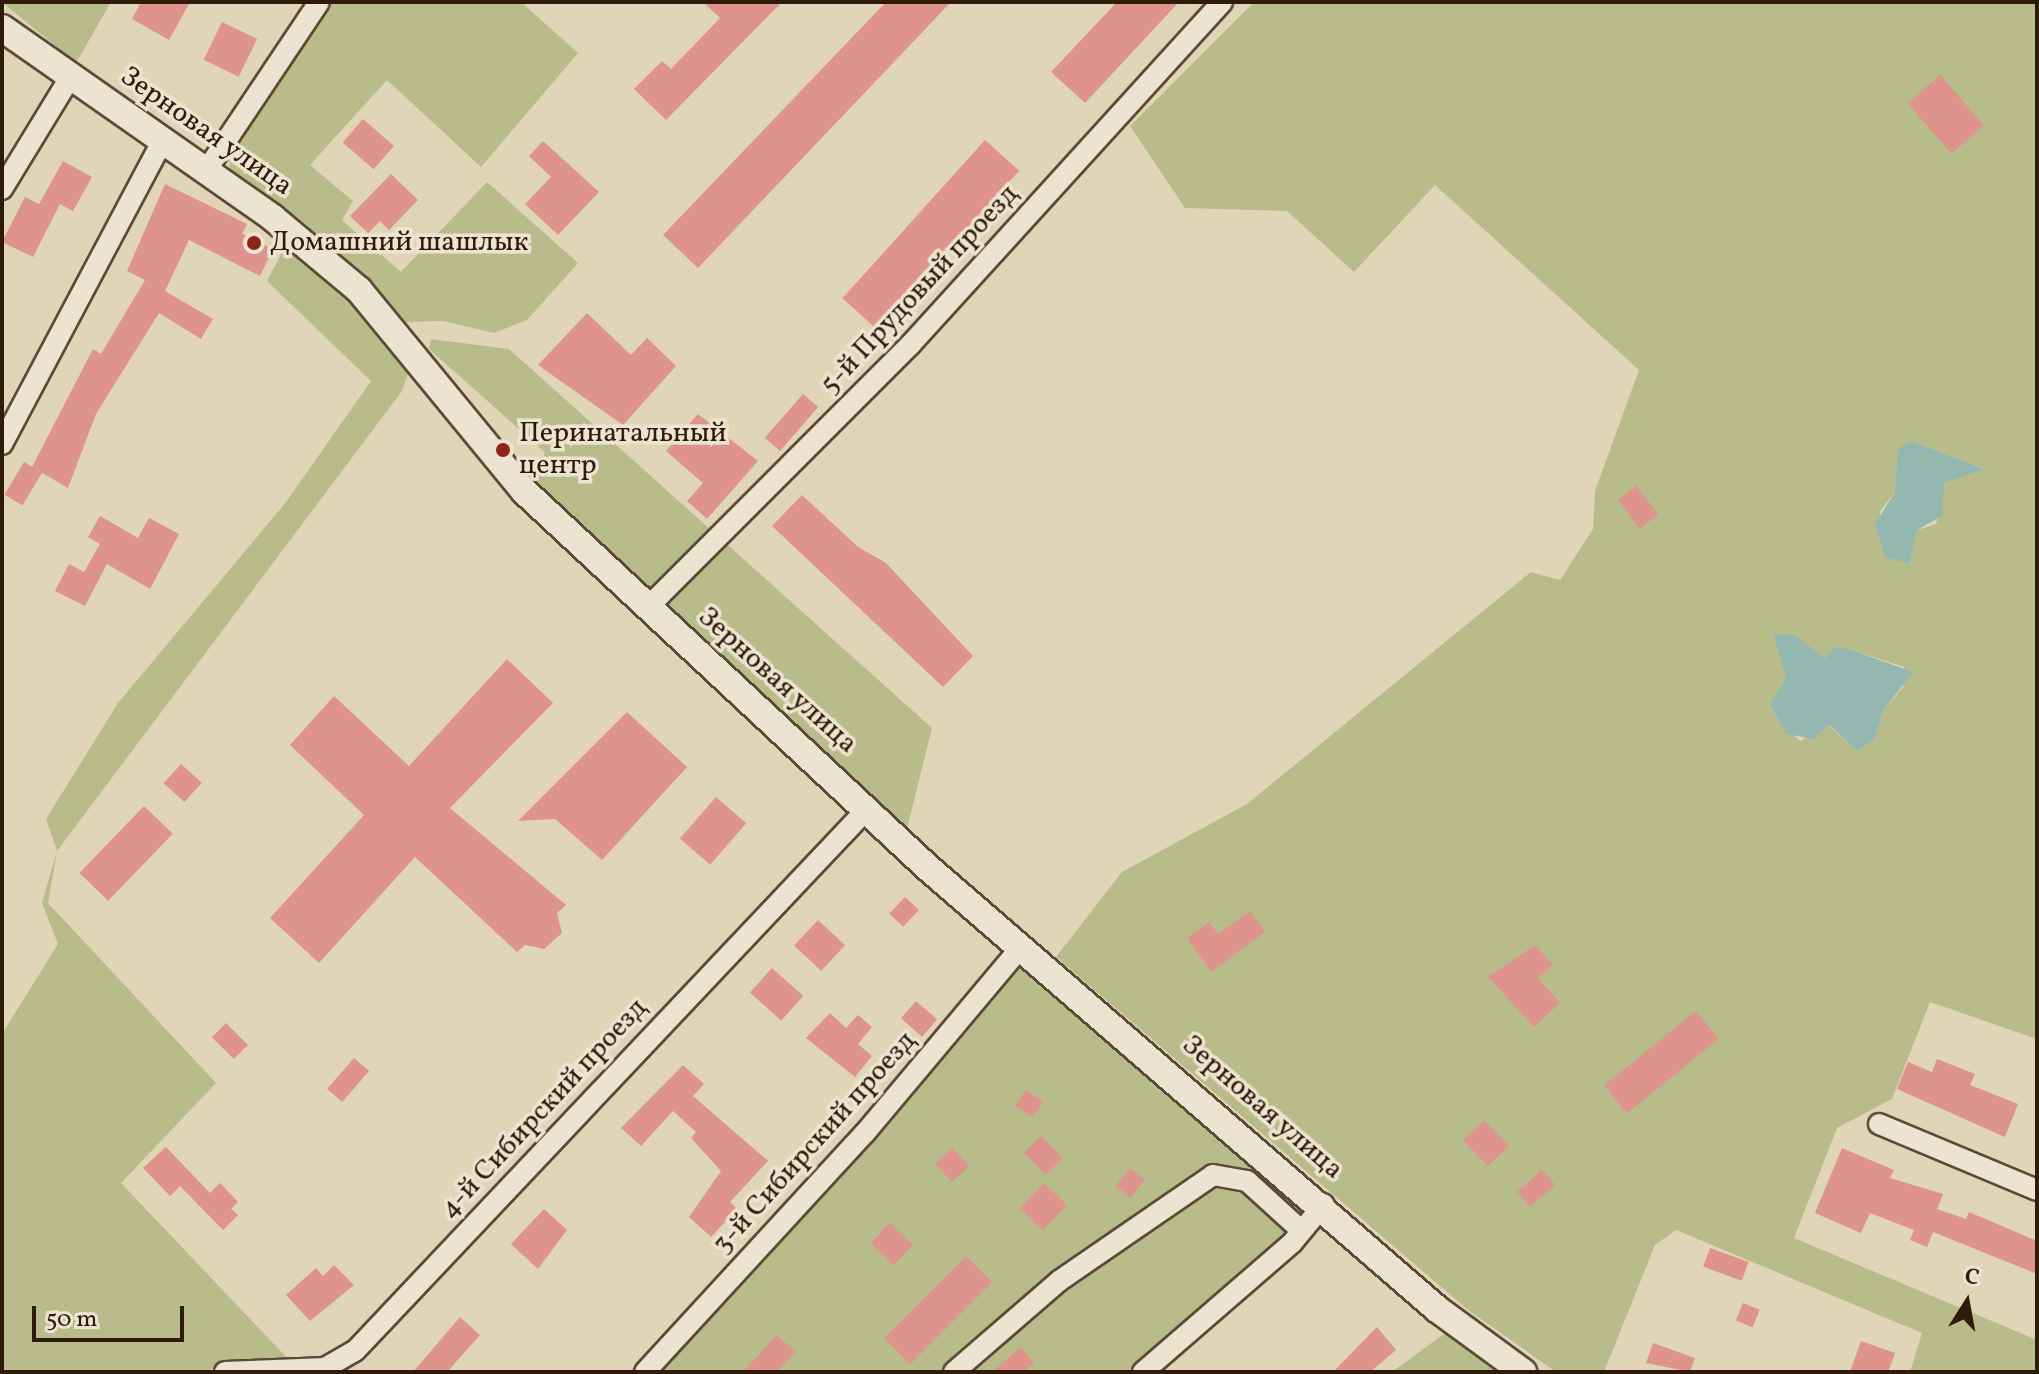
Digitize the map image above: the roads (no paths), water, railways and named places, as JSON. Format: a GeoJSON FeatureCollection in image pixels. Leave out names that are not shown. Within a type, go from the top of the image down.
{"type":"FeatureCollection","features":[{"type":"Feature","properties":{"kind":"street"},"geometry":{"type":"LineString","coordinates":[[206,171],[319,2]]}},
{"type":"Feature","properties":{"kind":"street","name":"5-й Прудовый проезд"},"geometry":{"type":"LineString","coordinates":[[648,607],[910,345],[1222,2]]}},
{"type":"Feature","properties":{"kind":"street","name":"Зерновая улица"},"geometry":{"type":"LineString","coordinates":[[2,28],[206,171],[359,290],[411,345],[430,382],[493,457],[648,607],[1021,947],[1324,1204],[1437,1309],[1523,1372]]}},
{"type":"Feature","properties":{"kind":"street"},"geometry":{"type":"LineString","coordinates":[[2,189],[71,76]]}},
{"type":"Feature","properties":{"kind":"street"},"geometry":{"type":"LineString","coordinates":[[2,444],[163,140]]}},
{"type":"Feature","properties":{"kind":"street","name":"4-й Сибирский проезд"},"geometry":{"type":"LineString","coordinates":[[225,1372],[325,1368],[355,1351],[868,808]]}},
{"type":"Feature","properties":{"kind":"street","name":"3-й Сибирский проезд"},"geometry":{"type":"LineString","coordinates":[[645,1372],[865,1133],[1021,947]]}},
{"type":"Feature","properties":{"kind":"street"},"geometry":{"type":"LineString","coordinates":[[1879,1124],[2037,1190]]}},
{"type":"Feature","properties":{"kind":"street"},"geometry":{"type":"LineString","coordinates":[[954,1372],[1059,1281],[1213,1175],[1247,1181],[1302,1231]]}},
{"type":"Feature","properties":{"kind":"street"},"geometry":{"type":"LineString","coordinates":[[1143,1372],[1302,1231],[1324,1204]]}},
{"type":"Feature","properties":{"kind":"water"},"geometry":{"type":"Polygon","coordinates":[[[1910,441],[1985,469],[1944,483],[1942,516],[1917,530],[1910,564],[1885,557],[1875,524],[1895,492],[1898,449],[1910,441]]]}},
{"type":"Feature","properties":{"kind":"water"},"geometry":{"type":"Polygon","coordinates":[[[1773,634],[1794,635],[1825,658],[1834,647],[1849,649],[1913,672],[1883,711],[1875,739],[1857,751],[1829,725],[1813,739],[1786,734],[1770,704],[1786,678],[1773,634]]]}},
{"type":"Feature","properties":{"kind":"place","name":"Домашний шашлык"},"geometry":{"type":"Point","coordinates":[254,243]}},
{"type":"Feature","properties":{"kind":"place","name":"Перинатальный центр"},"geometry":{"type":"Point","coordinates":[503,450]}}]}
